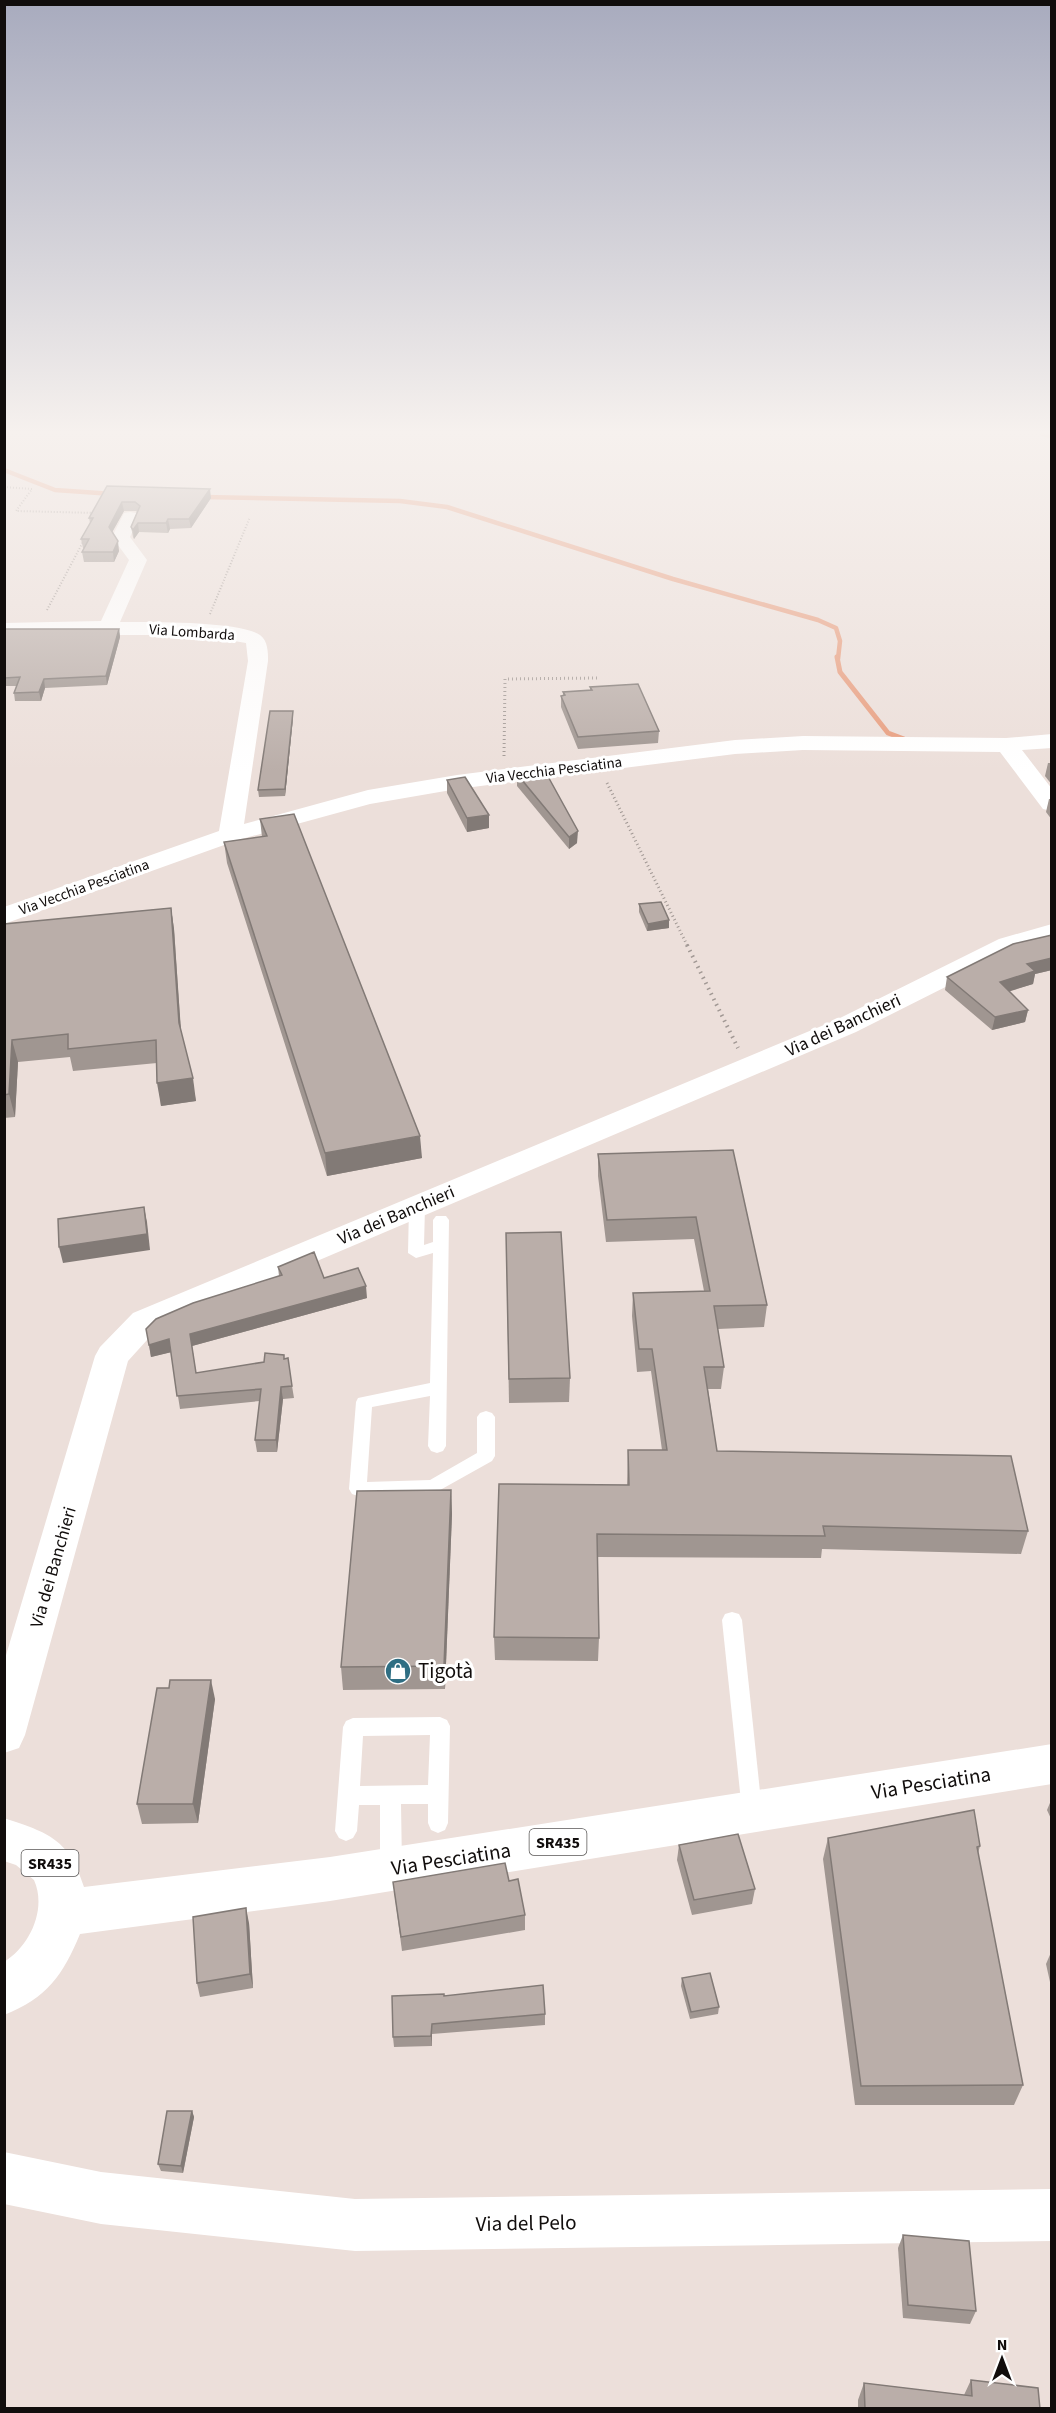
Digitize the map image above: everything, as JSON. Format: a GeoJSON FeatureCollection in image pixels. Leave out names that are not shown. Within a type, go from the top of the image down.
{"type":"FeatureCollection","features":[{"type":"Feature","properties":{"kind":"main road","name":"Via Pesciatina"},"geometry":{"type":"LineString","coordinates":[[63,1913],[391,1869],[1052,1764]]}},
{"type":"Feature","properties":{"kind":"main road","name":"SR435"},"geometry":{"type":"LineString","coordinates":[[4,1839],[20,1842],[40,1853],[55,1869],[62,1890],[63,1913],[54,1942],[35,1968],[4,1990]]}},
{"type":"Feature","properties":{"kind":"street"},"geometry":{"type":"LineString","coordinates":[[108,627],[138,560],[135,552],[128,547]]}},
{"type":"Feature","properties":{"kind":"street","name":"Via Lombarda"},"geometry":{"type":"LineString","coordinates":[[4,629],[108,627],[234,633],[253,639],[258,648],[230,835]]}},
{"type":"Feature","properties":{"kind":"street","name":"Via Vecchia Pesciatina"},"geometry":{"type":"LineString","coordinates":[[4,916],[230,835],[368,797],[504,776],[735,747],[803,743],[1006,745],[1052,741]]}},
{"type":"Feature","properties":{"kind":"street"},"geometry":{"type":"LineString","coordinates":[[1006,745],[1051,804]]}},
{"type":"Feature","properties":{"kind":"street","name":"Via dei Banchieri"},"geometry":{"type":"LineString","coordinates":[[4,1735],[112,1356],[145,1321],[429,1213],[749,1067],[846,1026],[1008,945],[1052,932]]}},
{"type":"Feature","properties":{"kind":"street","name":"Via del Pelo"},"geometry":{"type":"LineString","coordinates":[[4,2178],[101,2198],[355,2225],[1052,2215]]}},
{"type":"Feature","properties":{"kind":"lane"},"geometry":{"type":"LineString","coordinates":[[429,1213],[416,1253],[441,1245]]}},
{"type":"Feature","properties":{"kind":"lane"},"geometry":{"type":"LineString","coordinates":[[429,1213],[441,1245],[436,1446]]}},
{"type":"Feature","properties":{"kind":"lane"},"geometry":{"type":"LineString","coordinates":[[438,1388],[364,1402],[358,1489],[433,1487],[486,1456],[486,1417]]}},
{"type":"Feature","properties":{"kind":"lane"},"geometry":{"type":"LineString","coordinates":[[732,1620],[752,1811]]}},
{"type":"Feature","properties":{"kind":"lane"},"geometry":{"type":"LineString","coordinates":[[346,1831],[353,1727],[440,1726],[438,1823]]}},
{"type":"Feature","properties":{"kind":"lane"},"geometry":{"type":"LineString","coordinates":[[390,1794],[391,1869]]}},
{"type":"Feature","properties":{"kind":"lane"},"geometry":{"type":"LineString","coordinates":[[349,1796],[438,1794]]}},
{"type":"Feature","properties":{"kind":"path"},"geometry":{"type":"LineString","coordinates":[[38,627],[80,547]]}},
{"type":"Feature","properties":{"kind":"path"},"geometry":{"type":"LineString","coordinates":[[203,631],[237,547]]}},
{"type":"Feature","properties":{"kind":"path"},"geometry":{"type":"LineString","coordinates":[[504,776],[505,679],[598,678]]}},
{"type":"Feature","properties":{"kind":"path"},"geometry":{"type":"LineString","coordinates":[[598,764],[711,995],[749,1067]]}},
{"type":"Feature","properties":{"kind":"building"},"geometry":{"type":"Polygon","coordinates":[[[85,547],[115,547],[113,552],[82,552],[85,547]]]}},
{"type":"Feature","properties":{"kind":"building"},"geometry":{"type":"Polygon","coordinates":[[[4,629],[119,629],[106,676],[44,679],[39,692],[14,693],[20,677],[4,678],[4,629]]]}},
{"type":"Feature","properties":{"kind":"building"},"geometry":{"type":"Polygon","coordinates":[[[638,684],[659,731],[578,737],[561,696],[565,695],[563,692],[592,690],[590,687],[638,684]]]}},
{"type":"Feature","properties":{"kind":"building"},"geometry":{"type":"Polygon","coordinates":[[[270,711],[293,711],[285,789],[258,790],[270,711]]]}},
{"type":"Feature","properties":{"kind":"building"},"geometry":{"type":"Polygon","coordinates":[[[545,771],[578,831],[569,837],[517,774],[545,771]]]}},
{"type":"Feature","properties":{"kind":"building"},"geometry":{"type":"Polygon","coordinates":[[[465,777],[489,815],[467,818],[447,780],[465,777]]]}},
{"type":"Feature","properties":{"kind":"building"},"geometry":{"type":"Polygon","coordinates":[[[294,814],[420,1136],[325,1153],[224,842],[267,836],[260,819],[294,814]]]}},
{"type":"Feature","properties":{"kind":"building"},"geometry":{"type":"Polygon","coordinates":[[[661,902],[669,920],[648,924],[639,904],[661,902]]]}},
{"type":"Feature","properties":{"kind":"building"},"geometry":{"type":"Polygon","coordinates":[[[171,908],[179,1023],[193,1078],[157,1083],[156,1040],[68,1049],[68,1034],[12,1040],[9,1094],[4,1095],[4,924],[171,908]]]}},
{"type":"Feature","properties":{"kind":"building"},"geometry":{"type":"Polygon","coordinates":[[[1052,935],[1052,958],[1027,964],[1035,971],[1000,982],[1028,1010],[995,1017],[947,977],[1013,944],[1052,935]]]}},
{"type":"Feature","properties":{"kind":"building"},"geometry":{"type":"Polygon","coordinates":[[[733,1150],[767,1305],[714,1306],[724,1367],[704,1367],[717,1451],[1011,1456],[1028,1531],[823,1526],[825,1536],[597,1534],[599,1638],[494,1637],[499,1484],[629,1485],[628,1450],[667,1450],[652,1349],[639,1349],[633,1293],[710,1291],[696,1217],[607,1220],[598,1154],[733,1150]]]}},
{"type":"Feature","properties":{"kind":"building"},"geometry":{"type":"Polygon","coordinates":[[[144,1207],[147,1234],[59,1247],[58,1219],[144,1207]]]}},
{"type":"Feature","properties":{"kind":"building"},"geometry":{"type":"Polygon","coordinates":[[[561,1232],[570,1378],[509,1379],[506,1233],[561,1232]]]}},
{"type":"Feature","properties":{"kind":"building"},"geometry":{"type":"Polygon","coordinates":[[[314,1252],[324,1278],[358,1268],[366,1286],[190,1334],[196,1373],[264,1362],[265,1353],[284,1355],[284,1359],[288,1358],[292,1386],[281,1387],[276,1440],[255,1440],[261,1389],[177,1396],[169,1339],[149,1345],[146,1329],[156,1319],[193,1303],[282,1275],[278,1267],[314,1252]]]}},
{"type":"Feature","properties":{"kind":"building"},"geometry":{"type":"Polygon","coordinates":[[[451,1490],[444,1666],[341,1667],[357,1491],[451,1490]]]}},
{"type":"Feature","properties":{"kind":"building"},"geometry":{"type":"Polygon","coordinates":[[[170,1680],[211,1680],[193,1804],[137,1804],[157,1688],[169,1688],[170,1680]]]}},
{"type":"Feature","properties":{"kind":"building"},"geometry":{"type":"Polygon","coordinates":[[[974,1810],[980,1846],[977,1847],[1023,2085],[861,2086],[828,1838],[974,1810]]]}},
{"type":"Feature","properties":{"kind":"building"},"geometry":{"type":"Polygon","coordinates":[[[738,1834],[755,1889],[694,1900],[679,1845],[738,1834]]]}},
{"type":"Feature","properties":{"kind":"building"},"geometry":{"type":"Polygon","coordinates":[[[505,1863],[509,1881],[518,1879],[525,1915],[401,1937],[393,1882],[505,1863]]]}},
{"type":"Feature","properties":{"kind":"building"},"geometry":{"type":"Polygon","coordinates":[[[246,1908],[250,1974],[197,1983],[193,1917],[246,1908]]]}},
{"type":"Feature","properties":{"kind":"building"},"geometry":{"type":"Polygon","coordinates":[[[710,1973],[719,2007],[691,2012],[682,1978],[710,1973]]]}},
{"type":"Feature","properties":{"kind":"building"},"geometry":{"type":"Polygon","coordinates":[[[543,1985],[545,2014],[432,2024],[431,2036],[393,2037],[392,1996],[444,1994],[444,1996],[543,1985]]]}},
{"type":"Feature","properties":{"kind":"building"},"geometry":{"type":"Polygon","coordinates":[[[167,2111],[192,2111],[181,2166],[158,2164],[167,2111]]]}},
{"type":"Feature","properties":{"kind":"building"},"geometry":{"type":"Polygon","coordinates":[[[903,2235],[969,2241],[976,2311],[908,2305],[903,2235]]]}},
{"type":"Feature","properties":{"kind":"building"},"geometry":{"type":"Polygon","coordinates":[[[971,2380],[1038,2388],[1040,2409],[865,2409],[864,2383],[972,2396],[971,2380]]]}},
{"type":"Feature","properties":{"kind":"waterway"},"geometry":{"type":"LineString","coordinates":[[571,547],[673,579],[818,620],[836,628],[840,641],[838,659]]}},
{"type":"Feature","properties":{"kind":"waterway"},"geometry":{"type":"LineString","coordinates":[[837,657],[840,672],[888,733],[904,739]]}},
{"type":"Feature","properties":{"kind":"place","name":"Tigotà"},"geometry":{"type":"Point","coordinates":[398,1671]}}]}
